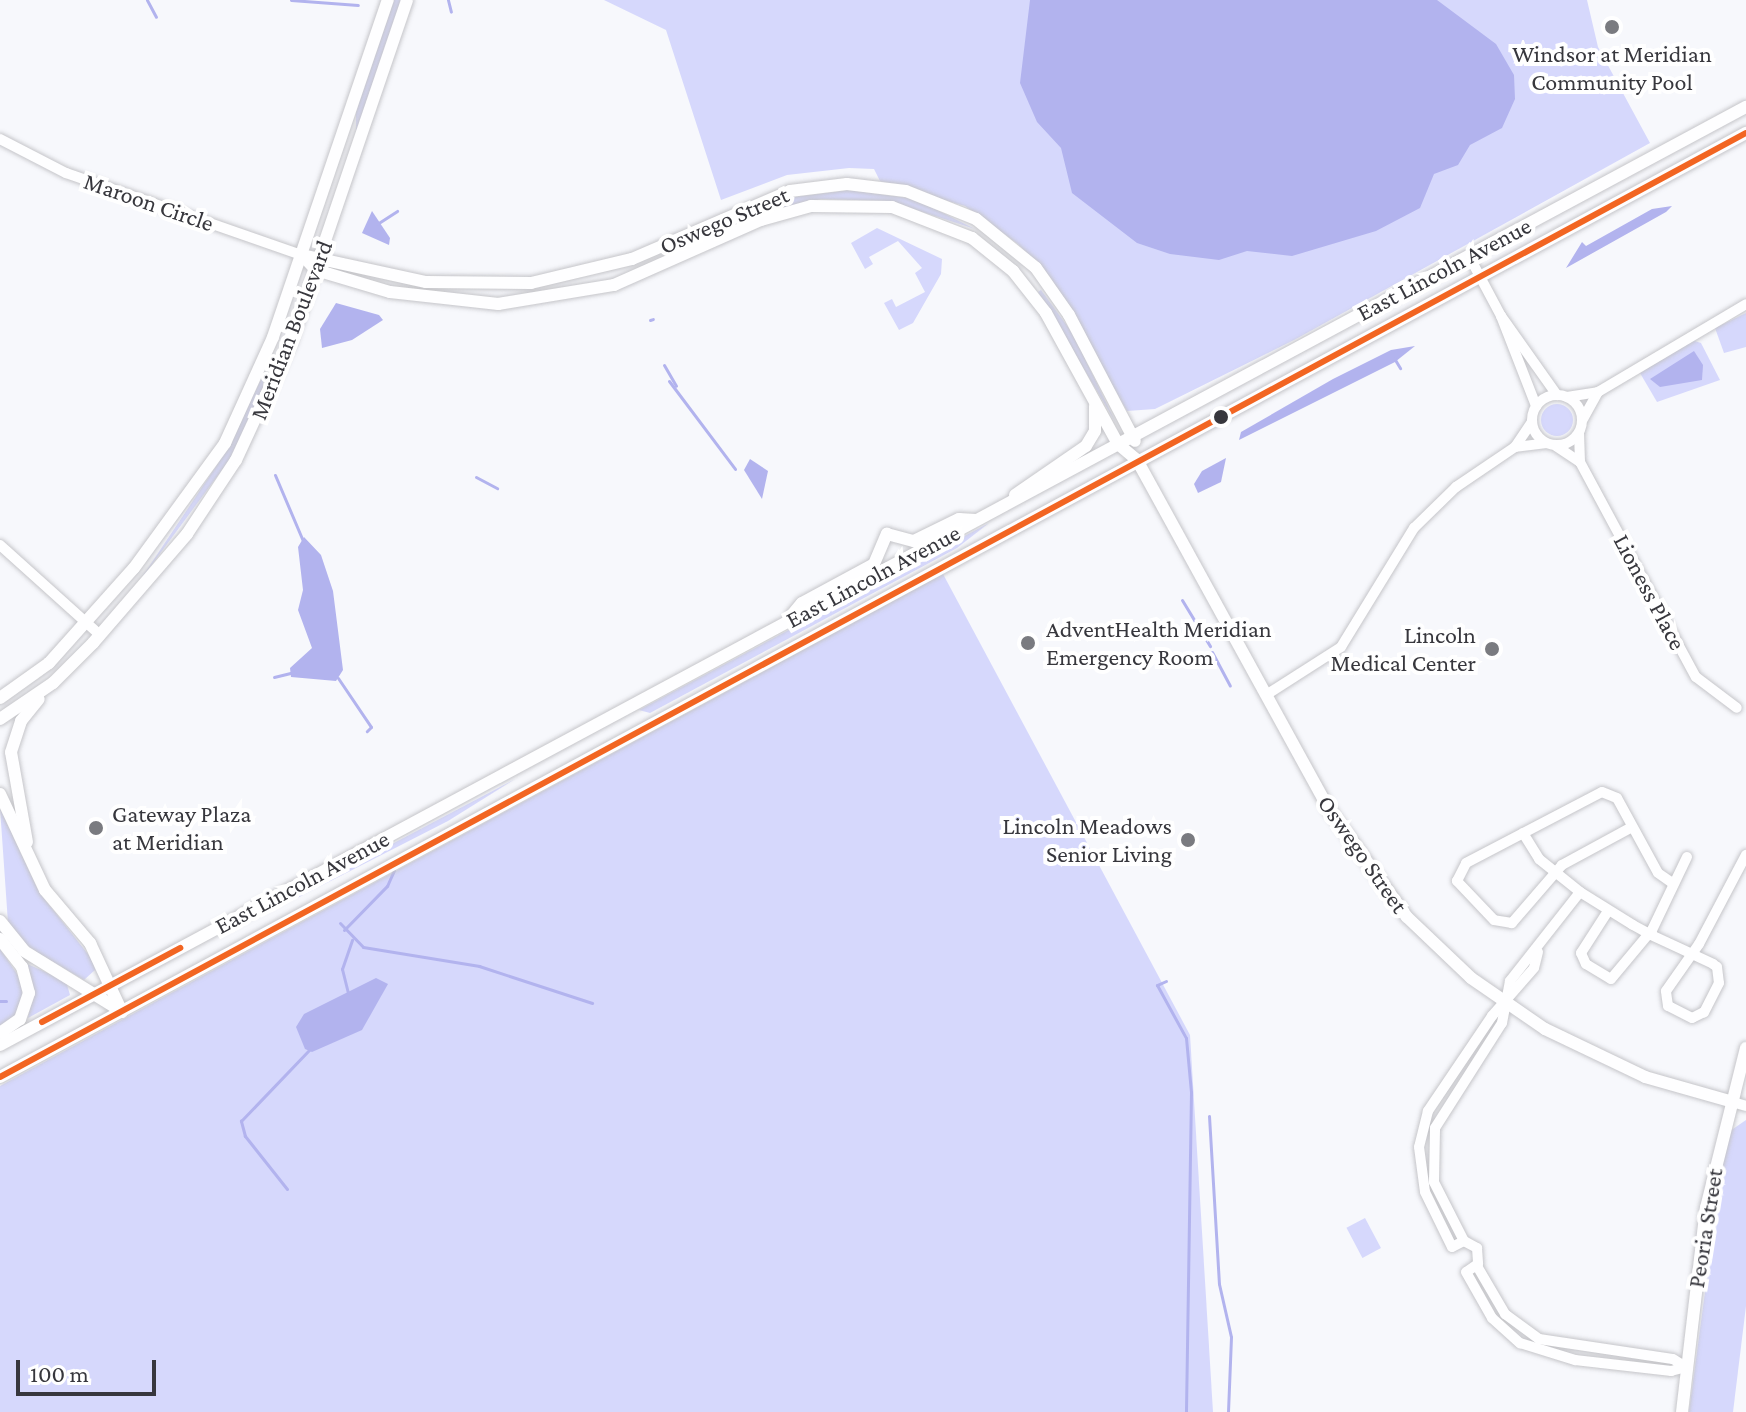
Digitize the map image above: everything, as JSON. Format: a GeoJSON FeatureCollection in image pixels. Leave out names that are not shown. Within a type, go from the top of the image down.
{"type":"FeatureCollection","features":[{"type":"Feature","properties":{"kind":"main road","name":"Meridian Boulevard"},"geometry":{"type":"LineString","coordinates":[[0,698],[36,674],[86,623],[166,530],[219,452],[260,371],[388,0]]}},
{"type":"Feature","properties":{"kind":"main road","name":"Meridian Boulevard"},"geometry":{"type":"LineString","coordinates":[[0,719],[53,683],[100,635],[181,541],[228,475],[274,385],[407,0]]}},
{"type":"Feature","properties":{"kind":"main road","name":"East Lincoln Avenue"},"geometry":{"type":"LineString","coordinates":[[0,1045],[1746,107]]}},
{"type":"Feature","properties":{"kind":"main road","name":"East Lincoln Avenue"},"geometry":{"type":"LineString","coordinates":[[0,1077],[122,1012],[296,911],[1746,133]]}},
{"type":"Feature","properties":{"kind":"main road","name":"Oswego Street"},"geometry":{"type":"LineString","coordinates":[[302,255],[321,254],[426,282],[531,283],[632,259],[780,193],[834,185],[900,190],[965,213],[1029,260],[1065,308],[1134,435],[1137,460]]}},
{"type":"Feature","properties":{"kind":"main road","name":"Oswego Street"},"geometry":{"type":"LineString","coordinates":[[316,270],[436,301],[505,304],[564,297],[637,277],[797,208],[850,203],[905,210],[961,232],[1013,271],[1046,313],[1118,444],[1137,460],[1266,695],[1376,880],[1440,950],[1505,1003],[1617,1066],[1729,1101]]}},
{"type":"Feature","properties":{"kind":"main road"},"geometry":{"type":"LineString","coordinates":[[302,255],[316,270]]}},
{"type":"Feature","properties":{"kind":"main road"},"geometry":{"type":"LineString","coordinates":[[1009,503],[1027,481],[1086,446],[1095,431],[1095,403]]}},
{"type":"Feature","properties":{"kind":"main road"},"geometry":{"type":"LineString","coordinates":[[786,622],[802,603],[874,564],[887,534],[914,541],[959,519],[976,520]]}},
{"type":"Feature","properties":{"kind":"main road"},"geometry":{"type":"LineString","coordinates":[[28,849],[11,752],[23,717],[53,683]]}},
{"type":"Feature","properties":{"kind":"main road"},"geometry":{"type":"LineString","coordinates":[[0,794],[45,890],[90,943],[122,1012]]}},
{"type":"Feature","properties":{"kind":"main road"},"geometry":{"type":"LineString","coordinates":[[0,921],[24,951],[122,1012]]}},
{"type":"Feature","properties":{"kind":"main road"},"geometry":{"type":"LineString","coordinates":[[0,939],[22,967],[29,990],[22,1016],[0,1033]]}},
{"type":"Feature","properties":{"kind":"main road","name":"Peoria Street"},"geometry":{"type":"LineString","coordinates":[[1682,1412],[1706,1208],[1729,1101],[1746,1048]]}},
{"type":"Feature","properties":{"kind":"street","name":"Maroon Circle"},"geometry":{"type":"LineString","coordinates":[[0,139],[66,173],[302,255]]}},
{"type":"Feature","properties":{"kind":"street"},"geometry":{"type":"LineString","coordinates":[[1266,695],[1341,647],[1414,528],[1456,487],[1515,447],[1532,422],[1536,406],[1501,316],[1469,256]]}},
{"type":"Feature","properties":{"kind":"street"},"geometry":{"type":"LineString","coordinates":[[1536,406],[1562,396],[1598,392],[1746,304]]}},
{"type":"Feature","properties":{"kind":"street"},"geometry":{"type":"LineString","coordinates":[[1501,316],[1583,419]]}},
{"type":"Feature","properties":{"kind":"street"},"geometry":{"type":"LineString","coordinates":[[1515,447],[1551,445],[1579,433],[1598,392]]}},
{"type":"Feature","properties":{"kind":"street"},"geometry":{"type":"LineString","coordinates":[[1532,422],[1551,445]]}},
{"type":"Feature","properties":{"kind":"street","name":"Lioness Place"},"geometry":{"type":"LineString","coordinates":[[1579,433],[1580,462],[1696,677],[1737,708]]}},
{"type":"Feature","properties":{"kind":"street","name":"Lioness Place"},"geometry":{"type":"LineString","coordinates":[[1551,445],[1580,462]]}},
{"type":"Feature","properties":{"kind":"street"},"geometry":{"type":"LineString","coordinates":[[0,545],[100,635]]}},
{"type":"Feature","properties":{"kind":"street"},"geometry":{"type":"LineString","coordinates":[[1632,827],[1554,873],[1510,923],[1495,921],[1461,887],[1461,867],[1602,792],[1617,798],[1658,873],[1674,884]]}},
{"type":"Feature","properties":{"kind":"street"},"geometry":{"type":"LineString","coordinates":[[1523,833],[1554,873],[1580,892],[1649,934],[1692,954],[1715,965],[1721,977],[1704,1012],[1695,1018],[1672,1009],[1664,996],[1692,954],[1746,855]]}},
{"type":"Feature","properties":{"kind":"street"},"geometry":{"type":"LineString","coordinates":[[1608,911],[1581,953],[1605,978],[1620,974],[1649,934],[1687,857]]}},
{"type":"Feature","properties":{"kind":"street"},"geometry":{"type":"LineString","coordinates":[[1580,892],[1538,952],[1510,981],[1502,1023],[1445,1107],[1434,1135],[1434,1182],[1464,1241],[1477,1248],[1477,1266],[1505,1314],[1539,1339],[1673,1359],[1686,1367]]}},
{"type":"Feature","properties":{"kind":"street"},"geometry":{"type":"LineString","coordinates":[[1464,1241],[1452,1247],[1424,1188],[1421,1134],[1437,1096],[1505,1003]]}},
{"type":"Feature","properties":{"kind":"street"},"geometry":{"type":"LineString","coordinates":[[1729,1101],[1746,1106]]}},
{"type":"Feature","properties":{"kind":"street"},"geometry":{"type":"LineString","coordinates":[[1477,1266],[1466,1272],[1495,1322],[1532,1349],[1671,1371],[1686,1367]]}},
{"type":"Feature","properties":{"kind":"shaded area"},"geometry":{"type":"Polygon","coordinates":[[[394,0],[402,0],[356,134],[356,111],[394,0]]]}},
{"type":"Feature","properties":{"kind":"shaded area"},"geometry":{"type":"Polygon","coordinates":[[[604,0],[1587,0],[1598,47],[1650,143],[1296,339],[1155,409],[1127,411],[1050,277],[1018,244],[965,206],[880,181],[874,169],[849,168],[787,175],[721,200],[666,30],[604,0]]]}},
{"type":"Feature","properties":{"kind":"shaded area"},"geometry":{"type":"Polygon","coordinates":[[[850,190],[915,199],[975,229],[889,201],[821,199],[762,213],[670,254],[786,198],[850,190]]]}},
{"type":"Feature","properties":{"kind":"shaded area"},"geometry":{"type":"Polygon","coordinates":[[[877,228],[942,259],[941,274],[913,323],[899,330],[884,303],[892,299],[896,307],[925,292],[915,273],[922,268],[898,241],[869,257],[873,264],[865,269],[851,243],[877,228]]]}},
{"type":"Feature","properties":{"kind":"shaded area"},"geometry":{"type":"Polygon","coordinates":[[[1041,290],[1073,334],[1116,423],[1038,292],[1041,290]]]}},
{"type":"Feature","properties":{"kind":"shaded area"},"geometry":{"type":"Polygon","coordinates":[[[1746,313],[1746,347],[1724,353],[1715,328],[1746,313]]]}},
{"type":"Feature","properties":{"kind":"shaded area"},"geometry":{"type":"Polygon","coordinates":[[[1692,340],[1701,343],[1720,380],[1657,402],[1640,373],[1692,340]]]}},
{"type":"Feature","properties":{"kind":"shaded area"},"geometry":{"type":"Polygon","coordinates":[[[263,376],[263,395],[233,455],[136,586],[219,462],[263,376]]]}},
{"type":"Feature","properties":{"kind":"shaded area"},"geometry":{"type":"Polygon","coordinates":[[[1557,404],[1568,409],[1573,420],[1568,431],[1557,436],[1546,431],[1541,420],[1546,409],[1557,404]]]}},
{"type":"Feature","properties":{"kind":"shaded area"},"geometry":{"type":"Polygon","coordinates":[[[989,523],[957,548],[650,713],[639,710],[989,523]]]}},
{"type":"Feature","properties":{"kind":"shaded area"},"geometry":{"type":"Polygon","coordinates":[[[943,574],[1190,1035],[1213,1412],[0,1412],[0,1086],[943,574]]]}},
{"type":"Feature","properties":{"kind":"shaded area"},"geometry":{"type":"Polygon","coordinates":[[[515,779],[448,821],[266,914],[284,901],[515,779]]]}},
{"type":"Feature","properties":{"kind":"shaded area"},"geometry":{"type":"Polygon","coordinates":[[[0,808],[39,892],[91,958],[96,969],[84,980],[24,945],[8,923],[0,808]]]}},
{"type":"Feature","properties":{"kind":"shaded area"},"geometry":{"type":"Polygon","coordinates":[[[0,949],[24,984],[22,1009],[0,1030],[0,949]]]}},
{"type":"Feature","properties":{"kind":"shaded area"},"geometry":{"type":"Polygon","coordinates":[[[25,963],[66,981],[70,995],[28,1018],[34,989],[25,963]]]}},
{"type":"Feature","properties":{"kind":"shaded area"},"geometry":{"type":"Polygon","coordinates":[[[1746,1120],[1746,1306],[1733,1412],[1689,1412],[1721,1172],[1730,1131],[1746,1120]]]}},
{"type":"Feature","properties":{"kind":"shaded area"},"geometry":{"type":"Polygon","coordinates":[[[1365,1218],[1381,1248],[1362,1258],[1346,1228],[1365,1218]]]}},
{"type":"Feature","properties":{"kind":"water"},"geometry":{"type":"Polygon","coordinates":[[[1030,0],[1437,0],[1496,44],[1514,75],[1515,99],[1502,128],[1470,145],[1458,165],[1434,174],[1420,208],[1376,231],[1292,256],[1247,251],[1219,260],[1170,254],[1137,243],[1072,193],[1061,148],[1037,122],[1020,83],[1030,0]]]}},
{"type":"Feature","properties":{"kind":"water"},"geometry":{"type":"Polygon","coordinates":[[[1672,206],[1566,268],[1582,242],[1586,246],[1652,209],[1672,206]]]}},
{"type":"Feature","properties":{"kind":"water"},"geometry":{"type":"Polygon","coordinates":[[[372,211],[390,238],[389,245],[362,233],[372,211]]]}},
{"type":"Feature","properties":{"kind":"water"},"geometry":{"type":"Polygon","coordinates":[[[336,303],[379,315],[383,320],[352,340],[322,348],[320,329],[336,303]]]}},
{"type":"Feature","properties":{"kind":"water"},"geometry":{"type":"Polygon","coordinates":[[[1415,346],[1395,362],[1239,440],[1241,432],[1333,379],[1391,350],[1415,346]]]}},
{"type":"Feature","properties":{"kind":"water"},"geometry":{"type":"Polygon","coordinates":[[[1694,351],[1703,365],[1702,380],[1660,387],[1650,379],[1694,351]]]}},
{"type":"Feature","properties":{"kind":"water"},"geometry":{"type":"Polygon","coordinates":[[[1226,458],[1221,482],[1198,493],[1194,484],[1202,471],[1226,458]]]}},
{"type":"Feature","properties":{"kind":"water"},"geometry":{"type":"Polygon","coordinates":[[[750,459],[768,471],[762,499],[744,470],[750,459]]]}},
{"type":"Feature","properties":{"kind":"water"},"geometry":{"type":"Polygon","coordinates":[[[304,537],[321,555],[333,591],[343,670],[336,681],[291,677],[290,668],[312,648],[298,610],[303,590],[298,547],[304,537]]]}},
{"type":"Feature","properties":{"kind":"water"},"geometry":{"type":"Polygon","coordinates":[[[376,978],[388,984],[362,1030],[312,1052],[305,1049],[296,1027],[304,1014],[376,978]]]}},
{"type":"Feature","properties":{"kind":"waterway"},"geometry":{"type":"LineString","coordinates":[[147,0],[156,17]]}},
{"type":"Feature","properties":{"kind":"waterway"},"geometry":{"type":"LineString","coordinates":[[291,0],[358,5]]}},
{"type":"Feature","properties":{"kind":"waterway"},"geometry":{"type":"LineString","coordinates":[[448,0],[451,12]]}},
{"type":"Feature","properties":{"kind":"waterway"},"geometry":{"type":"LineString","coordinates":[[377,224],[397,211]]}},
{"type":"Feature","properties":{"kind":"waterway"},"geometry":{"type":"LineString","coordinates":[[1394,358],[1400,368]]}},
{"type":"Feature","properties":{"kind":"waterway"},"geometry":{"type":"LineString","coordinates":[[664,365],[676,386]]}},
{"type":"Feature","properties":{"kind":"waterway"},"geometry":{"type":"LineString","coordinates":[[669,381],[735,469]]}},
{"type":"Feature","properties":{"kind":"waterway"},"geometry":{"type":"LineString","coordinates":[[275,475],[303,541]]}},
{"type":"Feature","properties":{"kind":"waterway"},"geometry":{"type":"LineString","coordinates":[[476,477],[497,488]]}},
{"type":"Feature","properties":{"kind":"waterway"},"geometry":{"type":"LineString","coordinates":[[1182,600],[1210,646]]}},
{"type":"Feature","properties":{"kind":"waterway"},"geometry":{"type":"LineString","coordinates":[[1212,652],[1230,686]]}},
{"type":"Feature","properties":{"kind":"waterway"},"geometry":{"type":"LineString","coordinates":[[274,677],[294,672]]}},
{"type":"Feature","properties":{"kind":"waterway"},"geometry":{"type":"LineString","coordinates":[[338,678],[371,727],[367,731]]}},
{"type":"Feature","properties":{"kind":"waterway"},"geometry":{"type":"LineString","coordinates":[[344,930],[387,886],[394,870]]}},
{"type":"Feature","properties":{"kind":"waterway"},"geometry":{"type":"LineString","coordinates":[[340,923],[363,947],[479,966],[592,1003]]}},
{"type":"Feature","properties":{"kind":"waterway"},"geometry":{"type":"LineString","coordinates":[[348,993],[342,969],[352,940]]}},
{"type":"Feature","properties":{"kind":"waterway"},"geometry":{"type":"LineString","coordinates":[[1166,981],[1157,985],[1186,1038],[1191,1092],[1186,1412]]}},
{"type":"Feature","properties":{"kind":"waterway"},"geometry":{"type":"LineString","coordinates":[[0,1001],[6,1001]]}},
{"type":"Feature","properties":{"kind":"waterway"},"geometry":{"type":"LineString","coordinates":[[287,1189],[245,1136],[241,1121],[310,1049]]}},
{"type":"Feature","properties":{"kind":"waterway"},"geometry":{"type":"LineString","coordinates":[[1209,1116],[1219,1284],[1231,1337],[1228,1412]]}},
{"type":"Feature","properties":{"kind":"transit line"},"geometry":{"type":"LineString","coordinates":[[0,1077],[1746,133]]}},
{"type":"Feature","properties":{"kind":"transit line"},"geometry":{"type":"LineString","coordinates":[[42,1022],[180,948]]}},
{"type":"Feature","properties":{"kind":"place","name":"Windsor at Meridian Community Pool"},"geometry":{"type":"Point","coordinates":[1612,27]}},
{"type":"Feature","properties":{"kind":"place","name":"AdventHealth Meridian Emergency Room"},"geometry":{"type":"Point","coordinates":[1028,643]}},
{"type":"Feature","properties":{"kind":"place","name":"Lincoln Medical Center"},"geometry":{"type":"Point","coordinates":[1492,649]}},
{"type":"Feature","properties":{"kind":"place","name":"Gateway Plaza at Meridian"},"geometry":{"type":"Point","coordinates":[96,828]}},
{"type":"Feature","properties":{"kind":"place","name":"Lincoln Meadows Senior Living"},"geometry":{"type":"Point","coordinates":[1188,840]}}]}
